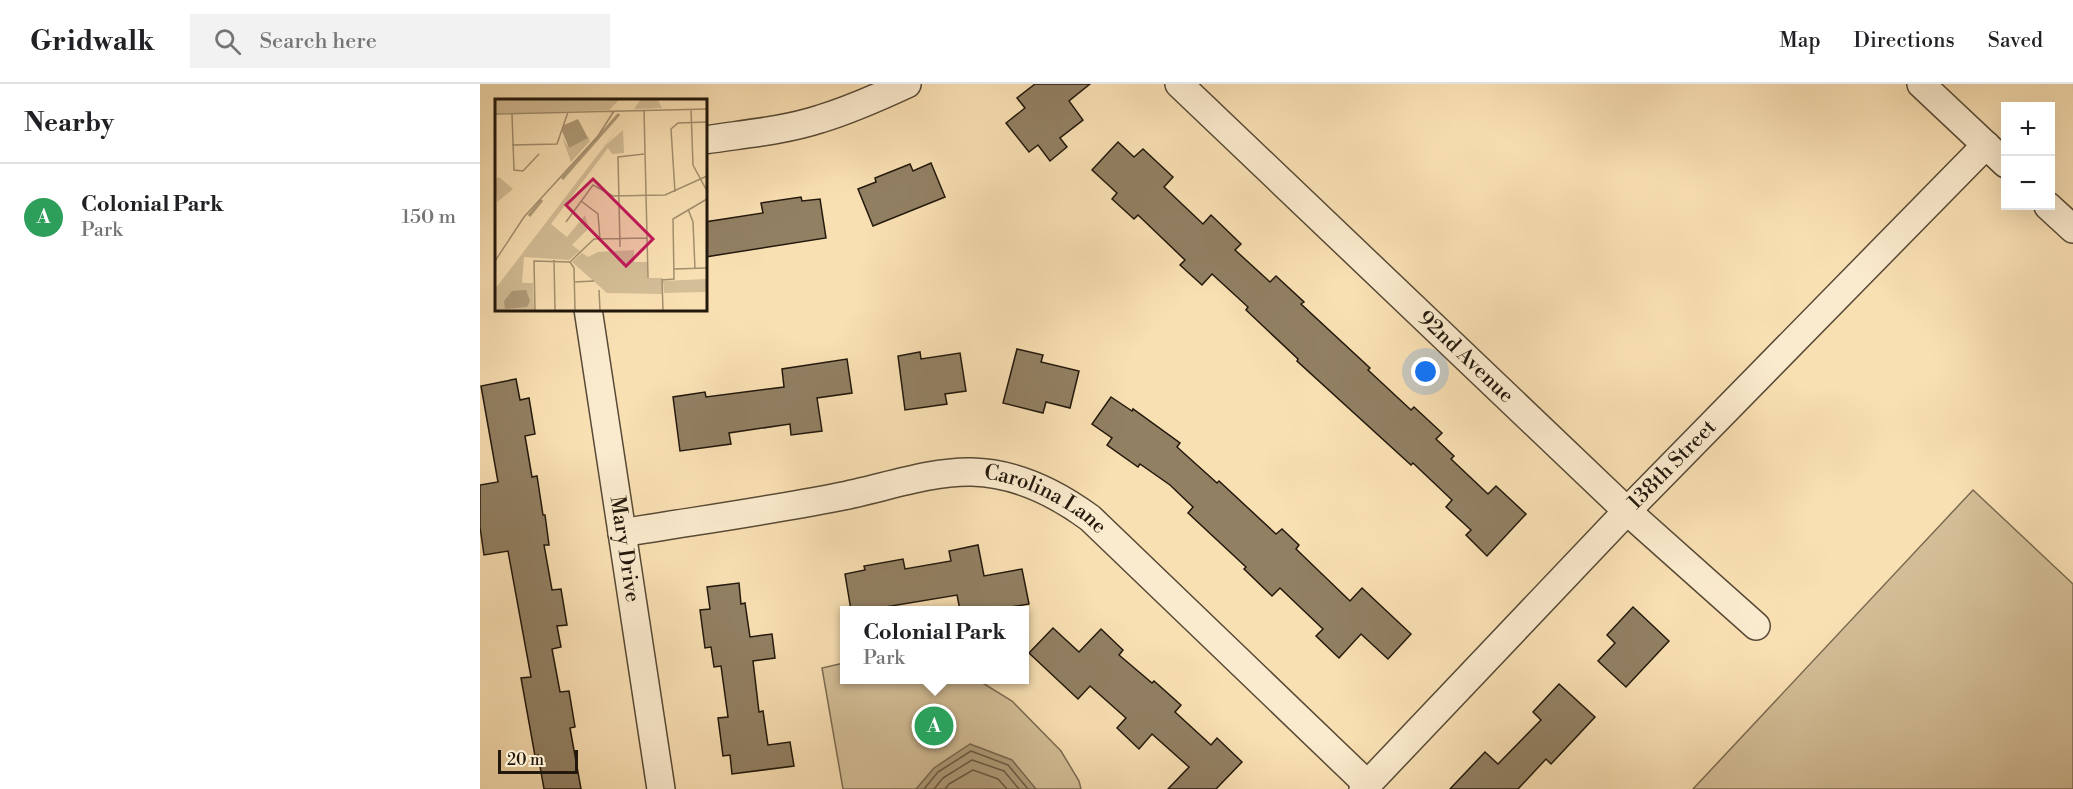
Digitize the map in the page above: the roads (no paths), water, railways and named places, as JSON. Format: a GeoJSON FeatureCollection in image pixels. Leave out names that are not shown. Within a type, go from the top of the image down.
{"type":"FeatureCollection","features":[{"type":"Feature","properties":{"kind":"street"},"geometry":{"type":"LineString","coordinates":[[706,140],[781,129],[820,120],[907,84]]}},
{"type":"Feature","properties":{"kind":"street","name":"92nd Avenue"},"geometry":{"type":"LineString","coordinates":[[1179,84],[1627,512],[1756,626]]}},
{"type":"Feature","properties":{"kind":"street"},"geometry":{"type":"LineString","coordinates":[[1921,84],[2001,159]]}},
{"type":"Feature","properties":{"kind":"street","name":"138th Street"},"geometry":{"type":"LineString","coordinates":[[1365,787],[1627,512],[1986,145]]}},
{"type":"Feature","properties":{"kind":"street"},"geometry":{"type":"LineString","coordinates":[[2052,210],[2073,229]]}},
{"type":"Feature","properties":{"kind":"street","name":"Mary Drive"},"geometry":{"type":"LineString","coordinates":[[588,310],[661,789]]}},
{"type":"Feature","properties":{"kind":"street","name":"Carolina Lane"},"geometry":{"type":"LineString","coordinates":[[622,533],[838,497],[945,474],[974,472],[1017,480],[1045,490],[1068,502],[1090,518],[1365,787]]}},
{"type":"Feature","properties":{"kind":"water"},"geometry":{"type":"Polygon","coordinates":[[[970,744],[1012,760],[1036,789],[916,789],[934,768],[970,744]]]}},
{"type":"Feature","properties":{"kind":"place","name":"Colonial Park"},"geometry":{"type":"Point","coordinates":[934,726]}}]}
